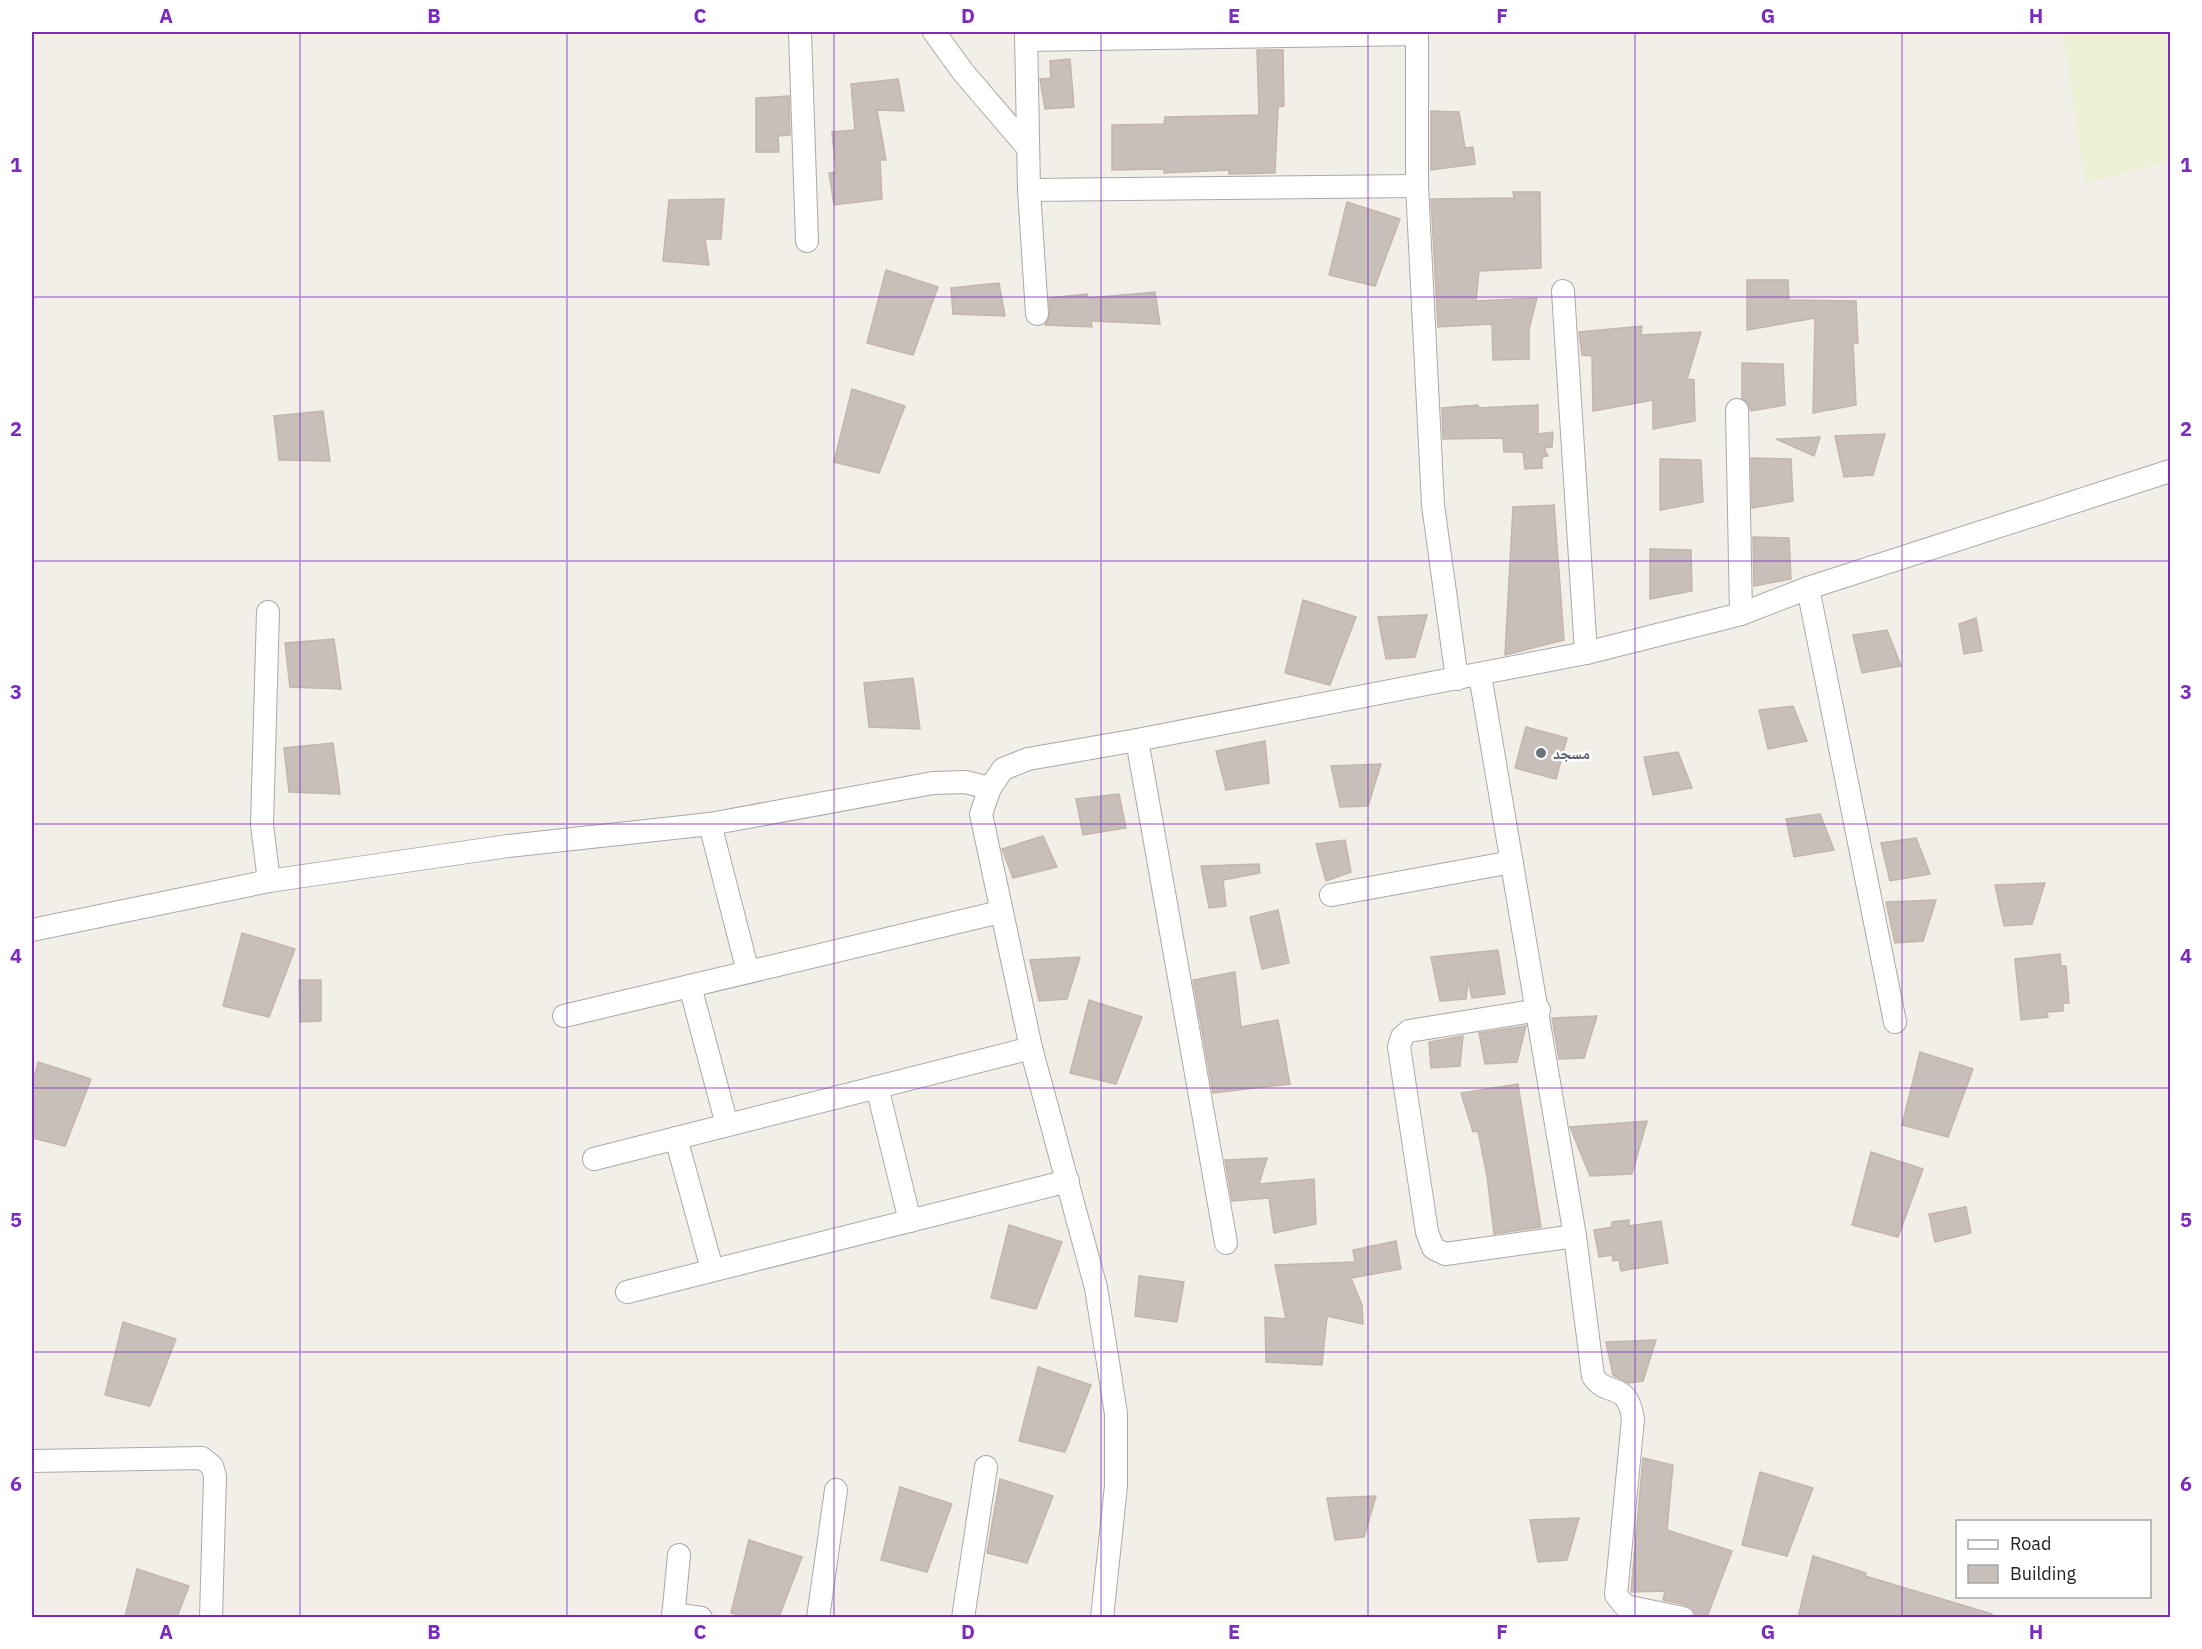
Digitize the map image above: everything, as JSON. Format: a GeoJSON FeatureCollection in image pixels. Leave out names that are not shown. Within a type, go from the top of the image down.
{"type":"FeatureCollection","features":[{"type":"Feature","properties":{"kind":"street"},"geometry":{"type":"LineString","coordinates":[[800,32],[807,241]]}},
{"type":"Feature","properties":{"kind":"street"},"geometry":{"type":"LineString","coordinates":[[934,32],[963,72],[1028,148]]}},
{"type":"Feature","properties":{"kind":"street"},"geometry":{"type":"LineString","coordinates":[[1037,314],[1029,189],[1026,36],[1417,33],[1417,186],[1433,505],[1457,680]]}},
{"type":"Feature","properties":{"kind":"street"},"geometry":{"type":"LineString","coordinates":[[1029,189],[1417,186]]}},
{"type":"Feature","properties":{"kind":"street"},"geometry":{"type":"LineString","coordinates":[[1563,291],[1586,653]]}},
{"type":"Feature","properties":{"kind":"street"},"geometry":{"type":"LineString","coordinates":[[1737,410],[1741,614]]}},
{"type":"Feature","properties":{"kind":"street"},"geometry":{"type":"LineString","coordinates":[[1102,1617],[1116,1486],[1116,1414],[1096,1288],[1031,1048],[1000,912],[981,814],[990,788],[1003,770],[1028,759],[1457,680],[1586,653],[1741,614],[1808,588],[2170,471]]}},
{"type":"Feature","properties":{"kind":"street"},"geometry":{"type":"LineString","coordinates":[[1808,588],[1894,1022]]}},
{"type":"Feature","properties":{"kind":"street"},"geometry":{"type":"LineString","coordinates":[[268,612],[262,825],[269,881]]}},
{"type":"Feature","properties":{"kind":"street"},"geometry":{"type":"LineString","coordinates":[[1480,675],[1539,1010],[1575,1236],[1593,1376],[1597,1383],[1618,1390],[1626,1398],[1633,1419],[1616,1595],[1625,1606],[1683,1617]]}},
{"type":"Feature","properties":{"kind":"street"},"geometry":{"type":"LineString","coordinates":[[1137,740],[1226,1242]]}},
{"type":"Feature","properties":{"kind":"street"},"geometry":{"type":"LineString","coordinates":[[32,930],[269,881],[508,846],[710,824],[933,783],[965,782],[990,788]]}},
{"type":"Feature","properties":{"kind":"street"},"geometry":{"type":"LineString","coordinates":[[710,824],[748,972]]}},
{"type":"Feature","properties":{"kind":"street"},"geometry":{"type":"LineString","coordinates":[[1331,896],[1512,862]]}},
{"type":"Feature","properties":{"kind":"street"},"geometry":{"type":"LineString","coordinates":[[564,1016],[1000,912]]}},
{"type":"Feature","properties":{"kind":"street"},"geometry":{"type":"LineString","coordinates":[[690,986],[727,1125]]}},
{"type":"Feature","properties":{"kind":"street"},"geometry":{"type":"LineString","coordinates":[[1539,1010],[1409,1031],[1402,1036],[1399,1047],[1427,1232],[1433,1248],[1445,1254],[1575,1236]]}},
{"type":"Feature","properties":{"kind":"street"},"geometry":{"type":"LineString","coordinates":[[594,1159],[1031,1048]]}},
{"type":"Feature","properties":{"kind":"street"},"geometry":{"type":"LineString","coordinates":[[877,1087],[910,1221]]}},
{"type":"Feature","properties":{"kind":"street"},"geometry":{"type":"LineString","coordinates":[[676,1138],[712,1269]]}},
{"type":"Feature","properties":{"kind":"street"},"geometry":{"type":"LineString","coordinates":[[627,1292],[1068,1181]]}},
{"type":"Feature","properties":{"kind":"street"},"geometry":{"type":"LineString","coordinates":[[32,1461],[202,1458],[212,1466],[215,1476],[210,1617]]}},
{"type":"Feature","properties":{"kind":"street"},"geometry":{"type":"LineString","coordinates":[[963,1617],[986,1467]]}},
{"type":"Feature","properties":{"kind":"street"},"geometry":{"type":"LineString","coordinates":[[818,1617],[836,1490]]}},
{"type":"Feature","properties":{"kind":"street"},"geometry":{"type":"LineString","coordinates":[[679,1555],[673,1616],[701,1617]]}},
{"type":"Feature","properties":{"kind":"green space"},"geometry":{"type":"Polygon","coordinates":[[[2063,32],[2170,32],[2170,160],[2085,184],[2063,32]]]}},
{"type":"Feature","properties":{"kind":"building"},"geometry":{"type":"Polygon","coordinates":[[[1257,50],[1283,50],[1284,106],[1278,107],[1275,173],[1229,174],[1229,170],[1164,173],[1164,169],[1112,170],[1112,125],[1164,124],[1165,117],[1259,115],[1257,50]]]}},
{"type":"Feature","properties":{"kind":"building"},"geometry":{"type":"Polygon","coordinates":[[[1070,59],[1074,107],[1045,109],[1040,79],[1051,78],[1050,61],[1070,59]]]}},
{"type":"Feature","properties":{"kind":"building"},"geometry":{"type":"Polygon","coordinates":[[[898,79],[904,111],[877,110],[886,160],[880,160],[882,199],[834,205],[829,173],[836,172],[832,132],[855,130],[851,84],[898,79]]]}},
{"type":"Feature","properties":{"kind":"building"},"geometry":{"type":"Polygon","coordinates":[[[789,96],[790,135],[778,136],[779,152],[756,152],[756,98],[789,96]]]}},
{"type":"Feature","properties":{"kind":"building"},"geometry":{"type":"Polygon","coordinates":[[[1431,111],[1459,112],[1465,148],[1473,147],[1475,164],[1431,170],[1431,111]]]}},
{"type":"Feature","properties":{"kind":"building"},"geometry":{"type":"Polygon","coordinates":[[[1513,192],[1540,192],[1541,268],[1479,271],[1476,301],[1537,298],[1529,329],[1529,359],[1493,360],[1492,324],[1438,327],[1431,199],[1514,198],[1513,192]]]}},
{"type":"Feature","properties":{"kind":"building"},"geometry":{"type":"Polygon","coordinates":[[[724,199],[721,239],[705,239],[709,265],[663,261],[669,200],[724,199]]]}},
{"type":"Feature","properties":{"kind":"building"},"geometry":{"type":"Polygon","coordinates":[[[1347,202],[1400,219],[1375,286],[1329,275],[1347,202]]]}},
{"type":"Feature","properties":{"kind":"building"},"geometry":{"type":"Polygon","coordinates":[[[886,270],[938,287],[913,355],[867,343],[886,270]]]}},
{"type":"Feature","properties":{"kind":"building"},"geometry":{"type":"Polygon","coordinates":[[[1747,280],[1788,280],[1789,300],[1856,301],[1858,343],[1853,344],[1856,405],[1830,410],[1829,406],[1828,410],[1813,413],[1815,318],[1747,330],[1747,280]]]}},
{"type":"Feature","properties":{"kind":"building"},"geometry":{"type":"Polygon","coordinates":[[[999,283],[1005,316],[953,314],[951,288],[999,283]]]}},
{"type":"Feature","properties":{"kind":"building"},"geometry":{"type":"Polygon","coordinates":[[[1155,292],[1160,324],[1091,321],[1092,327],[1045,325],[1050,314],[1049,298],[1087,294],[1088,298],[1155,292]]]}},
{"type":"Feature","properties":{"kind":"building"},"geometry":{"type":"Polygon","coordinates":[[[1642,326],[1641,335],[1701,332],[1687,379],[1694,380],[1695,421],[1653,429],[1653,400],[1593,411],[1592,356],[1582,355],[1579,332],[1642,326]]]}},
{"type":"Feature","properties":{"kind":"building"},"geometry":{"type":"Polygon","coordinates":[[[1742,363],[1783,364],[1785,405],[1751,411],[1748,403],[1742,398],[1742,363]]]}},
{"type":"Feature","properties":{"kind":"building"},"geometry":{"type":"Polygon","coordinates":[[[852,389],[905,406],[879,473],[834,462],[852,389]]]}},
{"type":"Feature","properties":{"kind":"building"},"geometry":{"type":"Polygon","coordinates":[[[1478,405],[1479,408],[1538,405],[1538,434],[1553,432],[1552,447],[1544,448],[1548,456],[1542,457],[1542,468],[1525,469],[1523,452],[1504,452],[1503,438],[1443,439],[1442,408],[1478,405]]]}},
{"type":"Feature","properties":{"kind":"building"},"geometry":{"type":"Polygon","coordinates":[[[323,411],[330,461],[279,460],[274,416],[323,411]]]}},
{"type":"Feature","properties":{"kind":"building"},"geometry":{"type":"Polygon","coordinates":[[[1885,434],[1873,475],[1844,477],[1835,436],[1885,434]]]}},
{"type":"Feature","properties":{"kind":"building"},"geometry":{"type":"Polygon","coordinates":[[[1820,437],[1814,456],[1776,439],[1820,437]]]}},
{"type":"Feature","properties":{"kind":"building"},"geometry":{"type":"Polygon","coordinates":[[[1751,458],[1791,459],[1793,501],[1752,508],[1751,458]]]}},
{"type":"Feature","properties":{"kind":"building"},"geometry":{"type":"Polygon","coordinates":[[[1660,459],[1701,460],[1703,502],[1660,510],[1660,459]]]}},
{"type":"Feature","properties":{"kind":"building"},"geometry":{"type":"Polygon","coordinates":[[[1554,505],[1564,640],[1505,655],[1513,507],[1554,505]]]}},
{"type":"Feature","properties":{"kind":"building"},"geometry":{"type":"Polygon","coordinates":[[[1753,537],[1789,538],[1791,579],[1754,586],[1753,537]]]}},
{"type":"Feature","properties":{"kind":"building"},"geometry":{"type":"Polygon","coordinates":[[[1650,549],[1691,550],[1692,591],[1650,599],[1650,549]]]}},
{"type":"Feature","properties":{"kind":"building"},"geometry":{"type":"Polygon","coordinates":[[[1303,600],[1356,617],[1330,685],[1285,673],[1303,600]]]}},
{"type":"Feature","properties":{"kind":"building"},"geometry":{"type":"Polygon","coordinates":[[[1427,615],[1415,657],[1386,659],[1378,617],[1427,615]]]}},
{"type":"Feature","properties":{"kind":"building"},"geometry":{"type":"Polygon","coordinates":[[[1976,618],[1982,651],[1964,654],[1959,624],[1976,618]]]}},
{"type":"Feature","properties":{"kind":"building"},"geometry":{"type":"Polygon","coordinates":[[[1887,630],[1901,666],[1862,673],[1853,635],[1887,630]]]}},
{"type":"Feature","properties":{"kind":"building"},"geometry":{"type":"Polygon","coordinates":[[[334,639],[341,689],[290,687],[285,643],[334,639]]]}},
{"type":"Feature","properties":{"kind":"building"},"geometry":{"type":"Polygon","coordinates":[[[913,678],[920,729],[869,727],[864,683],[913,678]]]}},
{"type":"Feature","properties":{"kind":"building"},"geometry":{"type":"Polygon","coordinates":[[[1793,706],[1807,741],[1768,749],[1759,710],[1793,706]]]}},
{"type":"Feature","properties":{"kind":"building","name":"مسجد"},"geometry":{"type":"Polygon","coordinates":[[[1526,727],[1567,738],[1556,779],[1515,768],[1526,727]]]}},
{"type":"Feature","properties":{"kind":"building"},"geometry":{"type":"Polygon","coordinates":[[[1265,741],[1269,783],[1226,790],[1216,751],[1265,741]]]}},
{"type":"Feature","properties":{"kind":"building"},"geometry":{"type":"Polygon","coordinates":[[[333,743],[340,794],[289,792],[284,748],[333,743]]]}},
{"type":"Feature","properties":{"kind":"building"},"geometry":{"type":"Polygon","coordinates":[[[1678,752],[1692,788],[1653,795],[1644,757],[1678,752]]]}},
{"type":"Feature","properties":{"kind":"building"},"geometry":{"type":"Polygon","coordinates":[[[1381,764],[1368,806],[1340,807],[1331,766],[1381,764]]]}},
{"type":"Feature","properties":{"kind":"building"},"geometry":{"type":"Polygon","coordinates":[[[1119,794],[1126,828],[1083,835],[1076,799],[1119,794]]]}},
{"type":"Feature","properties":{"kind":"building"},"geometry":{"type":"Polygon","coordinates":[[[1820,814],[1834,850],[1794,857],[1786,819],[1820,814]]]}},
{"type":"Feature","properties":{"kind":"building"},"geometry":{"type":"Polygon","coordinates":[[[1043,836],[1057,867],[1013,878],[1002,849],[1043,836]]]}},
{"type":"Feature","properties":{"kind":"building"},"geometry":{"type":"Polygon","coordinates":[[[1916,838],[1930,874],[1890,881],[1881,843],[1916,838]]]}},
{"type":"Feature","properties":{"kind":"building"},"geometry":{"type":"Polygon","coordinates":[[[1345,840],[1351,872],[1326,881],[1316,844],[1345,840]]]}},
{"type":"Feature","properties":{"kind":"building"},"geometry":{"type":"Polygon","coordinates":[[[1259,864],[1260,873],[1223,880],[1226,906],[1209,908],[1201,866],[1259,864]]]}},
{"type":"Feature","properties":{"kind":"building"},"geometry":{"type":"Polygon","coordinates":[[[2045,883],[2032,924],[2004,926],[1995,885],[2045,883]]]}},
{"type":"Feature","properties":{"kind":"building"},"geometry":{"type":"Polygon","coordinates":[[[1936,900],[1923,941],[1895,943],[1886,902],[1936,900]]]}},
{"type":"Feature","properties":{"kind":"building"},"geometry":{"type":"Polygon","coordinates":[[[1278,910],[1289,963],[1262,969],[1250,917],[1278,910]]]}},
{"type":"Feature","properties":{"kind":"building"},"geometry":{"type":"Polygon","coordinates":[[[242,933],[295,949],[269,1017],[223,1006],[242,933]]]}},
{"type":"Feature","properties":{"kind":"building"},"geometry":{"type":"Polygon","coordinates":[[[1498,950],[1505,994],[1472,998],[1468,980],[1466,999],[1440,1001],[1431,957],[1498,950]]]}},
{"type":"Feature","properties":{"kind":"building"},"geometry":{"type":"Polygon","coordinates":[[[2060,954],[2061,966],[2066,966],[2069,1003],[2063,1003],[2063,1011],[2047,1012],[2048,1017],[2021,1020],[2015,959],[2060,954]]]}},
{"type":"Feature","properties":{"kind":"building"},"geometry":{"type":"Polygon","coordinates":[[[1080,957],[1067,999],[1039,1001],[1030,960],[1080,957]]]}},
{"type":"Feature","properties":{"kind":"building"},"geometry":{"type":"Polygon","coordinates":[[[1235,972],[1241,1027],[1278,1020],[1290,1084],[1213,1093],[1193,980],[1235,972]]]}},
{"type":"Feature","properties":{"kind":"building"},"geometry":{"type":"Polygon","coordinates":[[[299,980],[321,980],[321,1021],[300,1022],[299,980]]]}},
{"type":"Feature","properties":{"kind":"building"},"geometry":{"type":"Polygon","coordinates":[[[1089,1000],[1142,1017],[1116,1084],[1070,1073],[1089,1000]]]}},
{"type":"Feature","properties":{"kind":"building"},"geometry":{"type":"Polygon","coordinates":[[[1597,1016],[1584,1058],[1559,1059],[1552,1018],[1597,1016]]]}},
{"type":"Feature","properties":{"kind":"building"},"geometry":{"type":"Polygon","coordinates":[[[1526,1026],[1517,1062],[1485,1064],[1479,1033],[1526,1026]]]}},
{"type":"Feature","properties":{"kind":"building"},"geometry":{"type":"Polygon","coordinates":[[[1463,1036],[1460,1066],[1431,1068],[1429,1042],[1463,1036]]]}},
{"type":"Feature","properties":{"kind":"building"},"geometry":{"type":"Polygon","coordinates":[[[1920,1052],[1973,1069],[1948,1137],[1902,1125],[1920,1052]]]}},
{"type":"Feature","properties":{"kind":"building"},"geometry":{"type":"Polygon","coordinates":[[[38,1062],[91,1079],[65,1146],[32,1138],[32,1087],[38,1062]]]}},
{"type":"Feature","properties":{"kind":"building"},"geometry":{"type":"Polygon","coordinates":[[[1518,1084],[1541,1227],[1494,1234],[1487,1176],[1478,1131],[1473,1132],[1461,1093],[1518,1084]]]}},
{"type":"Feature","properties":{"kind":"building"},"geometry":{"type":"Polygon","coordinates":[[[1647,1121],[1632,1174],[1590,1176],[1570,1127],[1647,1121]]]}},
{"type":"Feature","properties":{"kind":"building"},"geometry":{"type":"Polygon","coordinates":[[[1871,1152],[1923,1169],[1898,1237],[1852,1225],[1871,1152]]]}},
{"type":"Feature","properties":{"kind":"building"},"geometry":{"type":"Polygon","coordinates":[[[1267,1158],[1259,1184],[1314,1179],[1316,1224],[1274,1233],[1269,1198],[1232,1201],[1225,1160],[1267,1158]]]}},
{"type":"Feature","properties":{"kind":"building"},"geometry":{"type":"Polygon","coordinates":[[[1966,1207],[1971,1233],[1935,1242],[1929,1214],[1966,1207]]]}},
{"type":"Feature","properties":{"kind":"building"},"geometry":{"type":"Polygon","coordinates":[[[1629,1220],[1629,1226],[1661,1221],[1668,1263],[1621,1271],[1619,1260],[1613,1261],[1612,1255],[1599,1257],[1594,1230],[1612,1227],[1612,1222],[1629,1220]]]}},
{"type":"Feature","properties":{"kind":"building"},"geometry":{"type":"Polygon","coordinates":[[[1009,1225],[1062,1242],[1036,1309],[991,1298],[1009,1225]]]}},
{"type":"Feature","properties":{"kind":"building"},"geometry":{"type":"Polygon","coordinates":[[[1396,1241],[1401,1269],[1351,1278],[1362,1305],[1363,1324],[1327,1316],[1322,1365],[1266,1362],[1265,1317],[1286,1319],[1275,1265],[1355,1262],[1353,1250],[1396,1241]]]}},
{"type":"Feature","properties":{"kind":"building"},"geometry":{"type":"Polygon","coordinates":[[[1139,1276],[1184,1282],[1177,1322],[1135,1316],[1139,1276]]]}},
{"type":"Feature","properties":{"kind":"building"},"geometry":{"type":"Polygon","coordinates":[[[123,1322],[176,1339],[150,1406],[105,1395],[123,1322]]]}},
{"type":"Feature","properties":{"kind":"building"},"geometry":{"type":"Polygon","coordinates":[[[1656,1340],[1643,1381],[1629,1383],[1613,1375],[1606,1342],[1656,1340]]]}},
{"type":"Feature","properties":{"kind":"building"},"geometry":{"type":"Polygon","coordinates":[[[1038,1367],[1091,1385],[1065,1452],[1019,1441],[1038,1367]]]}},
{"type":"Feature","properties":{"kind":"building"},"geometry":{"type":"Polygon","coordinates":[[[1643,1458],[1673,1465],[1667,1530],[1732,1551],[1707,1617],[1696,1616],[1692,1608],[1686,1605],[1663,1600],[1665,1591],[1631,1592],[1643,1458]]]}},
{"type":"Feature","properties":{"kind":"building"},"geometry":{"type":"Polygon","coordinates":[[[1760,1472],[1813,1488],[1787,1556],[1742,1545],[1760,1472]]]}},
{"type":"Feature","properties":{"kind":"building"},"geometry":{"type":"Polygon","coordinates":[[[1000,1479],[1053,1496],[1027,1563],[987,1553],[1000,1479]]]}},
{"type":"Feature","properties":{"kind":"building"},"geometry":{"type":"Polygon","coordinates":[[[900,1487],[952,1504],[927,1572],[881,1560],[900,1487]]]}},
{"type":"Feature","properties":{"kind":"building"},"geometry":{"type":"Polygon","coordinates":[[[1376,1496],[1364,1537],[1335,1540],[1327,1498],[1376,1496]]]}},
{"type":"Feature","properties":{"kind":"building"},"geometry":{"type":"Polygon","coordinates":[[[1579,1518],[1567,1560],[1538,1562],[1530,1520],[1579,1518]]]}},
{"type":"Feature","properties":{"kind":"building"},"geometry":{"type":"Polygon","coordinates":[[[749,1540],[802,1557],[779,1617],[750,1617],[731,1613],[749,1540]]]}},
{"type":"Feature","properties":{"kind":"building"},"geometry":{"type":"Polygon","coordinates":[[[1813,1556],[1866,1573],[1865,1576],[1992,1614],[1991,1617],[1798,1617],[1813,1556]]]}},
{"type":"Feature","properties":{"kind":"building"},"geometry":{"type":"Polygon","coordinates":[[[137,1569],[189,1586],[177,1617],[125,1617],[137,1569]]]}},
{"type":"Feature","properties":{"kind":"place","name":"مسجد"},"geometry":{"type":"Point","coordinates":[1541,753]}}]}
